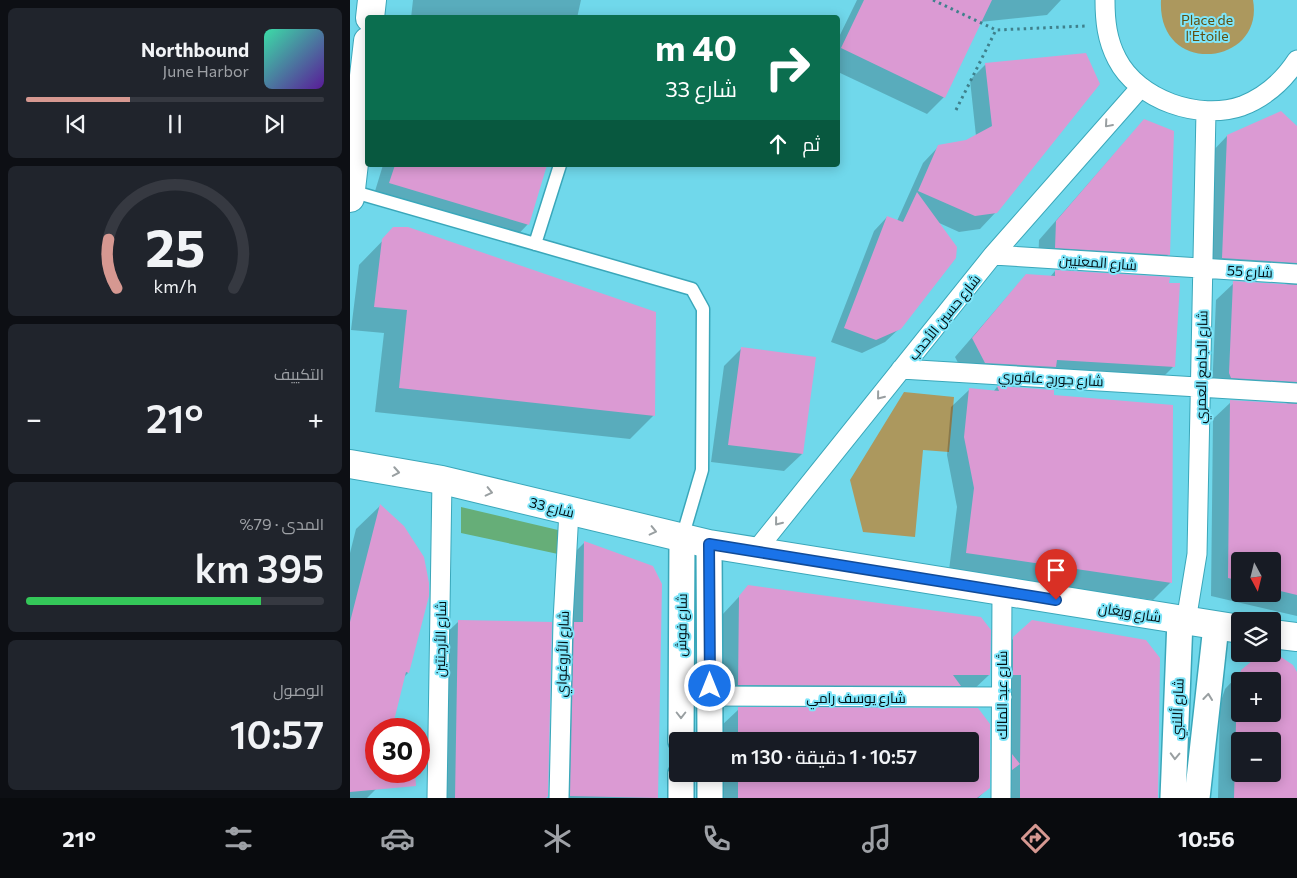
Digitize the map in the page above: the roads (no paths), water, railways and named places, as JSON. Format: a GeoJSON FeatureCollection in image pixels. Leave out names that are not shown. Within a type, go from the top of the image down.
{"type":"FeatureCollection","features":[{"type":"Feature","properties":{"kind":"street"},"geometry":{"type":"LineString","coordinates":[[370,15],[372,0]]}},
{"type":"Feature","properties":{"kind":"street"},"geometry":{"type":"LineString","coordinates":[[1105,0],[1106,26],[1117,60],[1141,87],[1171,105],[1206,111],[1242,106],[1273,88],[1290,82],[1297,60]]}},
{"type":"Feature","properties":{"kind":"street","name":"شارع حسين الأحدب"},"geometry":{"type":"LineString","coordinates":[[754,553],[993,255],[1141,87]]}},
{"type":"Feature","properties":{"kind":"street"},"geometry":{"type":"LineString","coordinates":[[350,195],[362,135],[365,88]]}},
{"type":"Feature","properties":{"kind":"street","name":"شارع الجامع العمري"},"geometry":{"type":"LineString","coordinates":[[1183,620],[1197,554],[1206,111]]}},
{"type":"Feature","properties":{"kind":"street","name":"شارع المعنيين"},"geometry":{"type":"LineString","coordinates":[[993,255],[1203,268]]}},
{"type":"Feature","properties":{"kind":"street","name":"شارع 55"},"geometry":{"type":"LineString","coordinates":[[1203,268],[1297,274]]}},
{"type":"Feature","properties":{"kind":"street","name":"شارع جورج عاقوري"},"geometry":{"type":"LineString","coordinates":[[901,369],[1297,393]]}},
{"type":"Feature","properties":{"kind":"street","name":"شارع 33"},"geometry":{"type":"LineString","coordinates":[[350,464],[442,480],[682,538],[754,553]]}},
{"type":"Feature","properties":{"kind":"street","name":"شارع الأرجنتين"},"geometry":{"type":"LineString","coordinates":[[438,798],[442,480]]}},
{"type":"Feature","properties":{"kind":"street","name":"شارع الأروغواي"},"geometry":{"type":"LineString","coordinates":[[559,798],[563,621],[569,511]]}},
{"type":"Feature","properties":{"kind":"street","name":"شارع فوش"},"geometry":{"type":"LineString","coordinates":[[681,732],[682,538]]}},
{"type":"Feature","properties":{"kind":"street","name":"شارع فوش"},"geometry":{"type":"LineString","coordinates":[[709,544],[710,732]]}},
{"type":"Feature","properties":{"kind":"street","name":"شارع ويغان"},"geometry":{"type":"LineString","coordinates":[[754,553],[1228,627]]}},
{"type":"Feature","properties":{"kind":"street","name":"شارع عبد المالك"},"geometry":{"type":"LineString","coordinates":[[1001,798],[1002,592]]}},
{"type":"Feature","properties":{"kind":"street","name":"شارع أللنبي"},"geometry":{"type":"LineString","coordinates":[[1173,798],[1183,620]]}},
{"type":"Feature","properties":{"kind":"street","name":"شارع أللنبي"},"geometry":{"type":"LineString","coordinates":[[1197,798],[1228,627]]}},
{"type":"Feature","properties":{"kind":"street"},"geometry":{"type":"LineString","coordinates":[[1281,635],[1297,637]]}},
{"type":"Feature","properties":{"kind":"street","name":"شارع يوسف رامي"},"geometry":{"type":"LineString","coordinates":[[710,696],[1002,697]]}},
{"type":"Feature","properties":{"kind":"street"},"geometry":{"type":"LineString","coordinates":[[681,782],[681,798]]}},
{"type":"Feature","properties":{"kind":"street"},"geometry":{"type":"LineString","coordinates":[[710,782],[710,798]]}},
{"type":"Feature","properties":{"kind":"lane"},"geometry":{"type":"LineString","coordinates":[[535,244],[559,167]]}},
{"type":"Feature","properties":{"kind":"lane"},"geometry":{"type":"LineString","coordinates":[[350,195],[535,244],[692,289],[703,309],[702,470],[682,538]]}},
{"type":"Feature","properties":{"kind":"park label","name":"Place de l'Étoile"},"geometry":{"type":"Point","coordinates":[1207,28]}}]}
